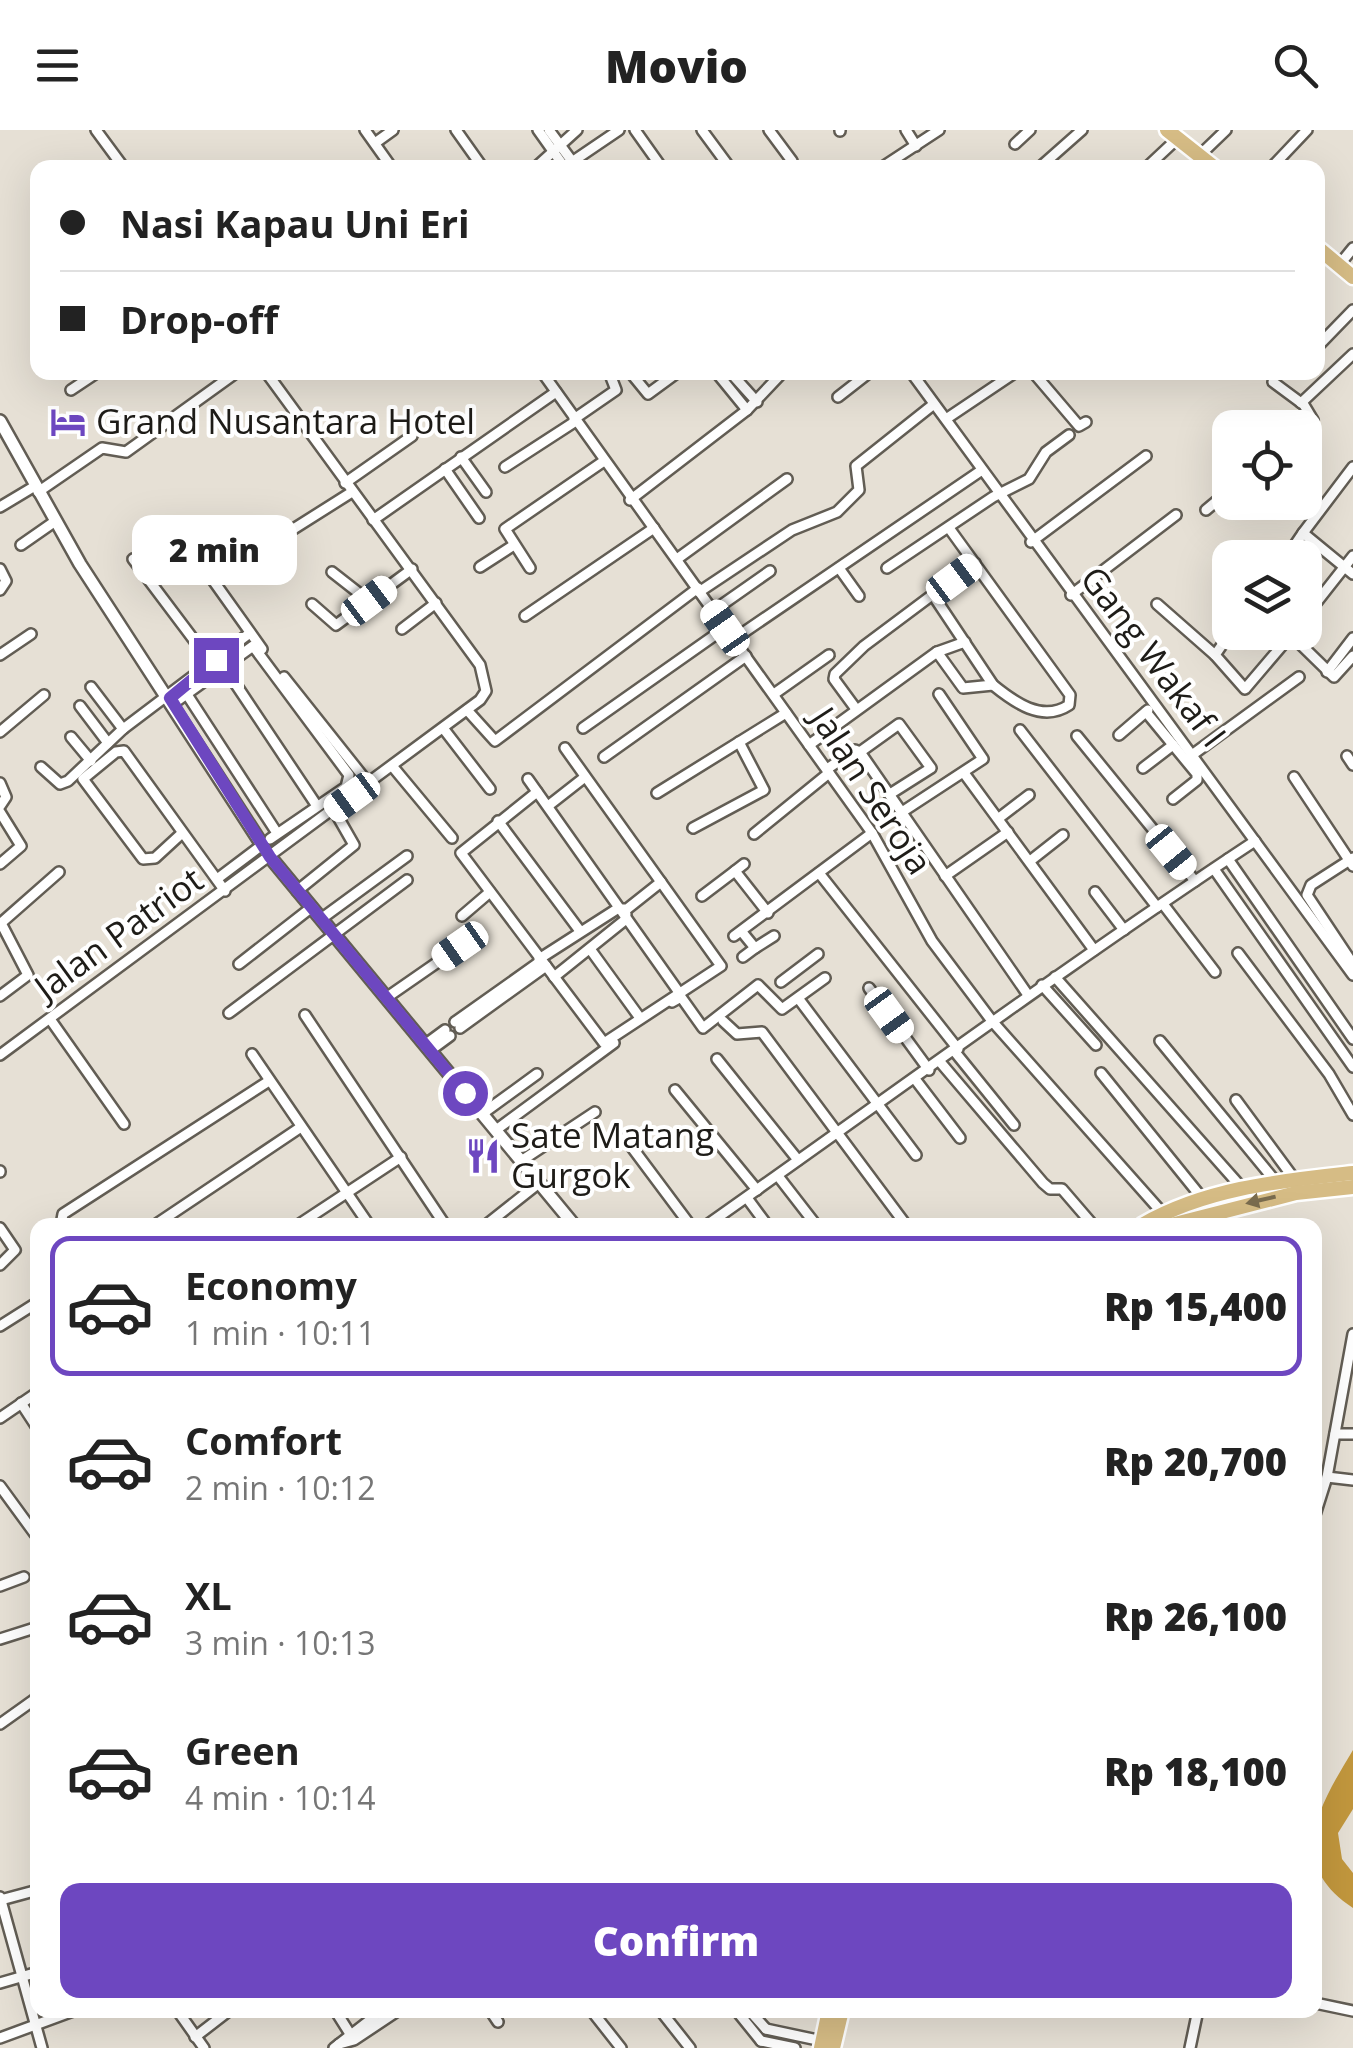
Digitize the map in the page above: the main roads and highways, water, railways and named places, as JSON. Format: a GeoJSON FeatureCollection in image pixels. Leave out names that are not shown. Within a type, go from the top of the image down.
{"type":"FeatureCollection","features":[{"type":"Feature","properties":{"kind":"main road"},"geometry":{"type":"LineString","coordinates":[[1172,134],[1206,160]]}},
{"type":"Feature","properties":{"kind":"main road"},"geometry":{"type":"LineString","coordinates":[[1325,253],[1353,277]]}},
{"type":"Feature","properties":{"kind":"main road"},"geometry":{"type":"LineString","coordinates":[[1173,1218],[1202,1198],[1276,1182],[1353,1173]]}},
{"type":"Feature","properties":{"kind":"main road"},"geometry":{"type":"LineString","coordinates":[[1182,1218],[1276,1197],[1353,1186]]}},
{"type":"Feature","properties":{"kind":"main road"},"geometry":{"type":"LineString","coordinates":[[828,2045],[829,2018]]}},
{"type":"Feature","properties":{"kind":"main road"},"geometry":{"type":"LineString","coordinates":[[828,2045],[839,2018]]}},
{"type":"Feature","properties":{"kind":"place","name":"Grand Nusantara Hotel"},"geometry":{"type":"Point","coordinates":[68,422]}},
{"type":"Feature","properties":{"kind":"place","name":"Sate Matang Gurgok"},"geometry":{"type":"Point","coordinates":[483,1156]}}]}
